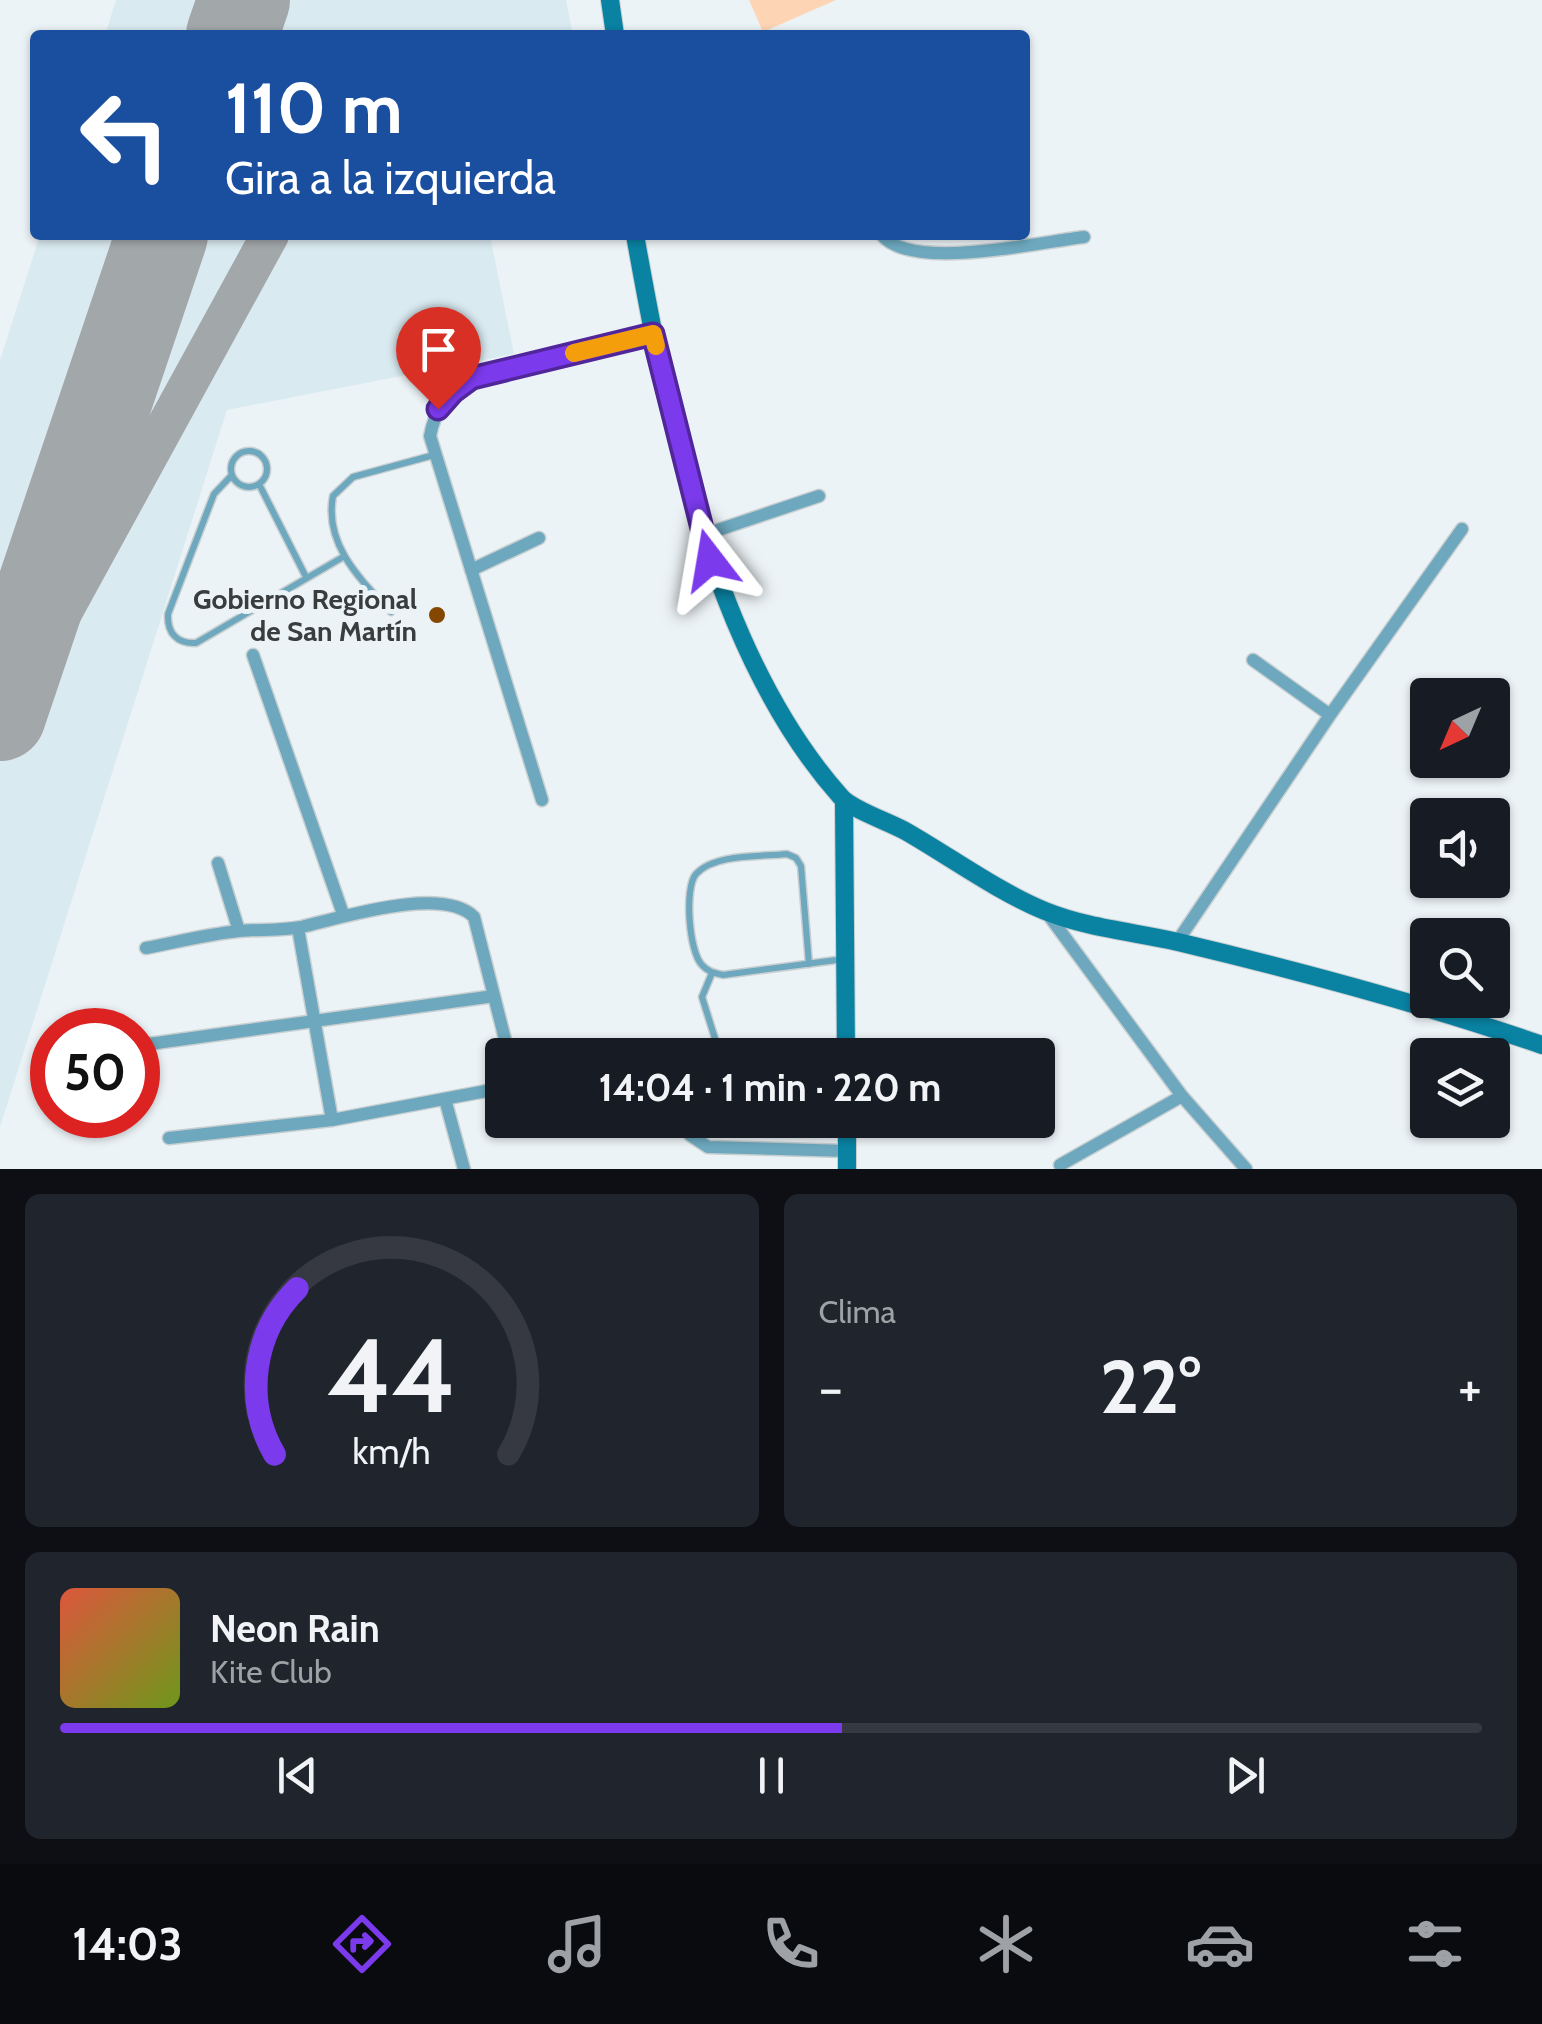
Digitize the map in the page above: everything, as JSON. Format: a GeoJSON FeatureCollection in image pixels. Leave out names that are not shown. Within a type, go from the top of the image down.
{"type":"FeatureCollection","features":[{"type":"Feature","properties":{"kind":"main road"},"geometry":{"type":"LineString","coordinates":[[610,0],[613,30]]}},
{"type":"Feature","properties":{"kind":"main road"},"geometry":{"type":"LineString","coordinates":[[636,240],[653,334],[703,534],[730,610],[782,718],[844,801],[886,819],[1046,911],[1070,920],[1177,942],[1466,1019],[1542,1045]]}},
{"type":"Feature","properties":{"kind":"main road"},"geometry":{"type":"LineString","coordinates":[[844,801],[846,1038]]}},
{"type":"Feature","properties":{"kind":"street"},"geometry":{"type":"LineString","coordinates":[[889,240],[901,248],[938,255],[1084,236]]}},
{"type":"Feature","properties":{"kind":"street"},"geometry":{"type":"LineString","coordinates":[[542,800],[430,436],[438,409],[472,378],[653,334]]}},
{"type":"Feature","properties":{"kind":"street"},"geometry":{"type":"LineString","coordinates":[[703,534],[818,496]]}},
{"type":"Feature","properties":{"kind":"street"},"geometry":{"type":"LineString","coordinates":[[1177,942],[1462,528]]}},
{"type":"Feature","properties":{"kind":"street"},"geometry":{"type":"LineString","coordinates":[[471,570],[539,538]]}},
{"type":"Feature","properties":{"kind":"street"},"geometry":{"type":"LineString","coordinates":[[253,655],[343,914]]}},
{"type":"Feature","properties":{"kind":"street"},"geometry":{"type":"LineString","coordinates":[[1253,660],[1330,715]]}},
{"type":"Feature","properties":{"kind":"street"},"geometry":{"type":"LineString","coordinates":[[218,863],[239,931]]}},
{"type":"Feature","properties":{"kind":"street"},"geometry":{"type":"LineString","coordinates":[[146,948],[239,931],[298,928],[343,914],[456,904],[474,917],[505,1038]]}},
{"type":"Feature","properties":{"kind":"street"},"geometry":{"type":"LineString","coordinates":[[1046,911],[1182,1096],[1246,1169]]}},
{"type":"Feature","properties":{"kind":"street"},"geometry":{"type":"LineString","coordinates":[[298,928],[332,1120]]}},
{"type":"Feature","properties":{"kind":"street"},"geometry":{"type":"LineString","coordinates":[[160,1043],[494,996]]}},
{"type":"Feature","properties":{"kind":"street"},"geometry":{"type":"LineString","coordinates":[[170,1138],[332,1120],[485,1091]]}},
{"type":"Feature","properties":{"kind":"street"},"geometry":{"type":"LineString","coordinates":[[1060,1165],[1182,1096]]}},
{"type":"Feature","properties":{"kind":"street"},"geometry":{"type":"LineString","coordinates":[[445,1099],[464,1169]]}},
{"type":"Feature","properties":{"kind":"street"},"geometry":{"type":"LineString","coordinates":[[694,1138],[708,1147],[847,1160]]}},
{"type":"Feature","properties":{"kind":"lane"},"geometry":{"type":"LineString","coordinates":[[254,451],[266,462],[267,470],[259,484],[243,486],[232,476],[230,467],[238,453],[254,451]]}},
{"type":"Feature","properties":{"kind":"lane"},"geometry":{"type":"LineString","coordinates":[[391,612],[343,557],[330,511],[334,496],[353,477],[436,455]]}},
{"type":"Feature","properties":{"kind":"lane"},"geometry":{"type":"LineString","coordinates":[[232,476],[214,494],[168,614],[167,623],[175,637],[196,644],[343,557]]}},
{"type":"Feature","properties":{"kind":"lane"},"geometry":{"type":"LineString","coordinates":[[259,484],[306,577]]}},
{"type":"Feature","properties":{"kind":"lane"},"geometry":{"type":"LineString","coordinates":[[808,964],[800,866],[796,858],[788,854],[728,860],[696,874],[691,884],[691,928],[697,958],[712,973],[723,975],[808,964],[845,959]]}},
{"type":"Feature","properties":{"kind":"lane"},"geometry":{"type":"LineString","coordinates":[[712,973],[702,998],[715,1038]]}},
{"type":"Feature","properties":{"kind":"shaded area"},"geometry":{"type":"Polygon","coordinates":[[[116,0],[566,0],[572,30],[107,30],[116,0]]]}},
{"type":"Feature","properties":{"kind":"shaded area"},"geometry":{"type":"Polygon","coordinates":[[[749,0],[836,0],[768,30],[762,30],[749,0]]]}},
{"type":"Feature","properties":{"kind":"shaded area"},"geometry":{"type":"Polygon","coordinates":[[[38,240],[491,240],[514,354],[227,410],[38,1008],[30,1008],[30,1032],[0,1127],[0,360],[38,240]]]}},
{"type":"Feature","properties":{"kind":"taxiway"},"geometry":{"type":"LineString","coordinates":[[0,728],[267,240]]}},
{"type":"Feature","properties":{"kind":"runway"},"geometry":{"type":"LineString","coordinates":[[234,30],[244,0]]}},
{"type":"Feature","properties":{"kind":"runway"},"geometry":{"type":"LineString","coordinates":[[0,715],[160,240]]}},
{"type":"Feature","properties":{"kind":"slow traffic"},"geometry":{"type":"LineString","coordinates":[[574,353],[653,334],[656,346]]}},
{"type":"Feature","properties":{"kind":"place","name":"Gobierno Regional de San Martín"},"geometry":{"type":"Point","coordinates":[437,615]}},
{"type":"Feature","properties":{"kind":"route"},"geometry":{"type":"LineString","coordinates":[[438,409],[472,378],[653,334],[710,560]]}}]}
